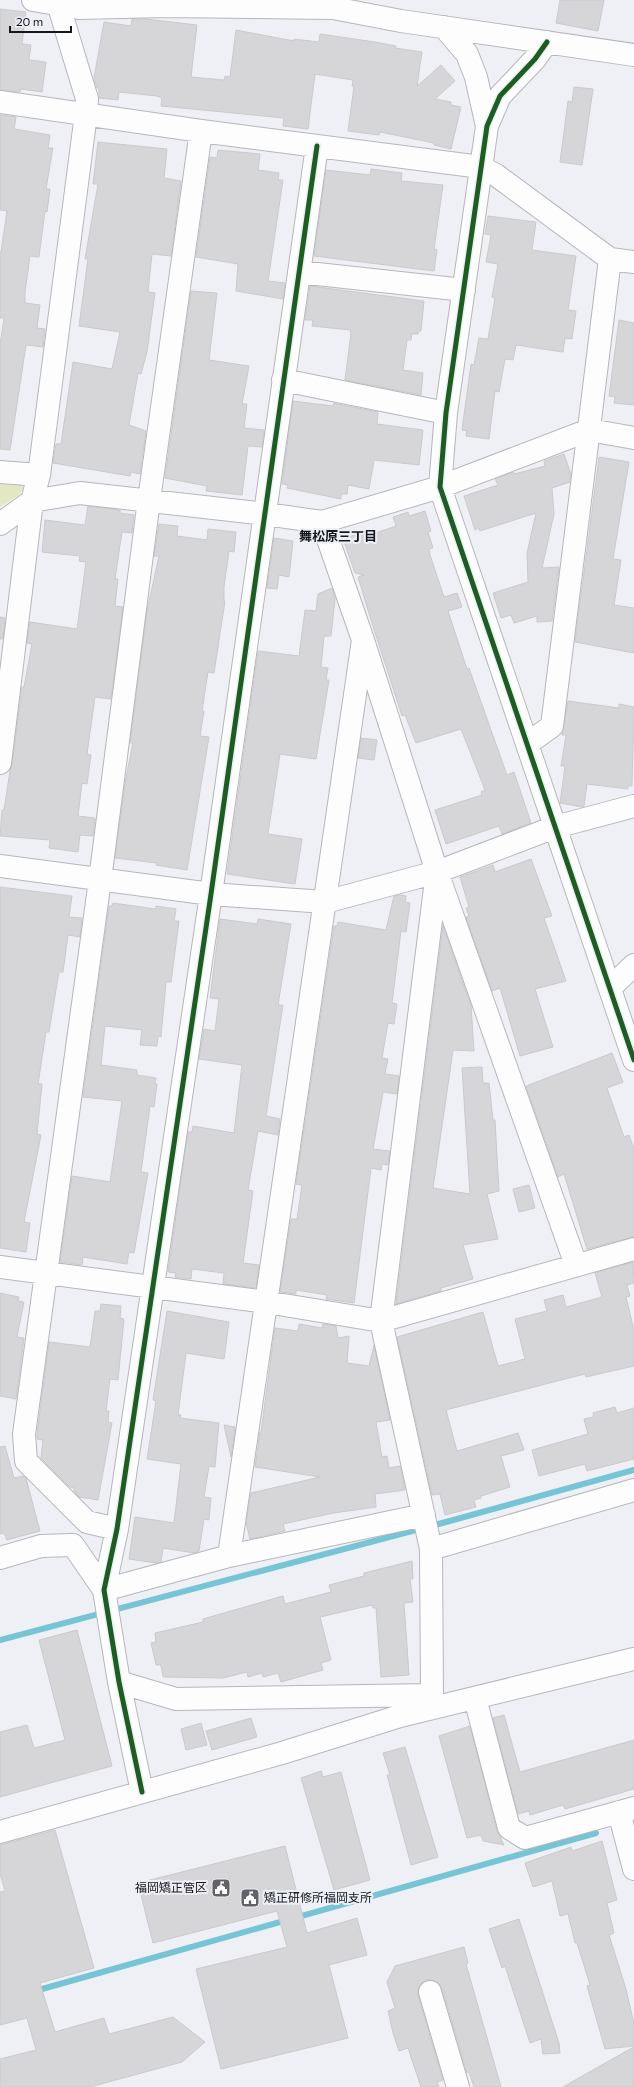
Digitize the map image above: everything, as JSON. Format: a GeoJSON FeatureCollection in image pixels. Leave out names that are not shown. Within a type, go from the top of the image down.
{"type":"FeatureCollection","features":[{"type":"Feature","properties":{"kind":"street"},"geometry":{"type":"LineString","coordinates":[[33,0],[57,2],[79,8],[333,4],[401,21],[634,55]]}},
{"type":"Feature","properties":{"kind":"street"},"geometry":{"type":"LineString","coordinates":[[0,763],[32,501],[39,475],[86,114],[87,99],[57,2]]}},
{"type":"Feature","properties":{"kind":"street"},"geometry":{"type":"LineString","coordinates":[[444,27],[467,54],[476,77],[487,126]]}},
{"type":"Feature","properties":{"kind":"street"},"geometry":{"type":"LineString","coordinates":[[547,42],[535,59],[500,96],[487,126],[446,413],[440,487],[634,1060]]}},
{"type":"Feature","properties":{"kind":"street"},"geometry":{"type":"LineString","coordinates":[[0,102],[481,167],[496,176],[610,258],[634,262]]}},
{"type":"Feature","properties":{"kind":"street"},"geometry":{"type":"LineString","coordinates":[[117,1529],[87,1522],[26,1461],[24,1434],[100,880],[149,500],[201,130]]}},
{"type":"Feature","properties":{"kind":"street"},"geometry":{"type":"LineString","coordinates":[[142,1792],[120,1682],[104,1590],[117,1529],[211,894],[317,146]]}},
{"type":"Feature","properties":{"kind":"street"},"geometry":{"type":"LineString","coordinates":[[527,744],[552,726],[610,258]]}},
{"type":"Feature","properties":{"kind":"street"},"geometry":{"type":"LineString","coordinates":[[299,272],[464,290]]}},
{"type":"Feature","properties":{"kind":"street"},"geometry":{"type":"LineString","coordinates":[[283,380],[446,413]]}},
{"type":"Feature","properties":{"kind":"street"},"geometry":{"type":"LineString","coordinates":[[0,524],[32,501],[80,492],[322,522],[440,487],[589,430],[634,438]]}},
{"type":"Feature","properties":{"kind":"street"},"geometry":{"type":"LineString","coordinates":[[0,472],[39,475]]}},
{"type":"Feature","properties":{"kind":"street"},"geometry":{"type":"LineString","coordinates":[[322,522],[363,640],[437,872],[576,1265]]}},
{"type":"Feature","properties":{"kind":"street"},"geometry":{"type":"LineString","coordinates":[[230,1556],[363,640]]}},
{"type":"Feature","properties":{"kind":"street"},"geometry":{"type":"LineString","coordinates":[[0,866],[211,894],[325,902],[437,872],[555,827],[634,806]]}},
{"type":"Feature","properties":{"kind":"street"},"geometry":{"type":"LineString","coordinates":[[431,1702],[431,1549],[381,1322],[437,872]]}},
{"type":"Feature","properties":{"kind":"street"},"geometry":{"type":"LineString","coordinates":[[610,988],[634,965]]}},
{"type":"Feature","properties":{"kind":"street"},"geometry":{"type":"LineString","coordinates":[[0,1267],[266,1302],[381,1322],[634,1249]]}},
{"type":"Feature","properties":{"kind":"street"},"geometry":{"type":"LineString","coordinates":[[431,1549],[634,1490]]}},
{"type":"Feature","properties":{"kind":"street"},"geometry":{"type":"LineString","coordinates":[[104,1590],[230,1556],[424,1515]]}},
{"type":"Feature","properties":{"kind":"street"},"geometry":{"type":"LineString","coordinates":[[0,1558],[41,1546],[73,1545],[104,1590]]}},
{"type":"Feature","properties":{"kind":"street"},"geometry":{"type":"LineString","coordinates":[[120,1682],[176,1699],[431,1702],[475,1698],[634,1659]]}},
{"type":"Feature","properties":{"kind":"street"},"geometry":{"type":"LineString","coordinates":[[475,1698],[509,1828],[525,1838],[626,1810],[634,1869]]}},
{"type":"Feature","properties":{"kind":"street"},"geometry":{"type":"LineString","coordinates":[[0,1832],[282,1752],[400,1716],[431,1702]]}},
{"type":"Feature","properties":{"kind":"street"},"geometry":{"type":"LineString","coordinates":[[430,1992],[458,2087]]}},
{"type":"Feature","properties":{"kind":"green space"},"geometry":{"type":"Polygon","coordinates":[[[0,479],[19,481],[23,488],[19,495],[0,507],[0,479]]]}},
{"type":"Feature","properties":{"kind":"building"},"geometry":{"type":"Polygon","coordinates":[[[560,0],[604,0],[598,31],[556,23],[560,0]]]}},
{"type":"Feature","properties":{"kind":"building"},"geometry":{"type":"Polygon","coordinates":[[[0,9],[26,12],[22,44],[31,45],[29,60],[46,62],[42,92],[21,89],[20,92],[0,90],[0,9]]]}},
{"type":"Feature","properties":{"kind":"building"},"geometry":{"type":"Polygon","coordinates":[[[132,19],[146,19],[197,25],[191,77],[224,80],[225,76],[230,77],[236,30],[294,41],[294,39],[319,42],[320,34],[375,42],[396,46],[395,48],[422,52],[417,86],[441,65],[455,81],[435,99],[451,102],[451,105],[461,107],[451,149],[434,145],[434,143],[380,132],[379,135],[348,131],[354,86],[352,86],[353,80],[315,74],[308,129],[283,126],[284,118],[161,106],[162,98],[157,96],[119,92],[118,100],[99,98],[99,88],[97,88],[94,78],[104,22],[131,26],[132,19]]]}},
{"type":"Feature","properties":{"kind":"building"},"geometry":{"type":"Polygon","coordinates":[[[574,87],[593,89],[582,165],[560,162],[568,101],[572,102],[574,87]]]}},
{"type":"Feature","properties":{"kind":"building"},"geometry":{"type":"Polygon","coordinates":[[[0,115],[16,117],[14,129],[50,135],[48,148],[53,148],[46,189],[50,189],[47,212],[45,211],[39,257],[30,256],[25,292],[25,303],[40,305],[37,328],[45,329],[43,347],[26,345],[10,450],[0,449],[0,345],[4,318],[0,318],[0,252],[7,211],[0,210],[0,115]]]}},
{"type":"Feature","properties":{"kind":"building"},"geometry":{"type":"Polygon","coordinates":[[[98,142],[167,149],[164,178],[181,181],[171,256],[152,254],[148,292],[155,293],[147,352],[141,374],[138,373],[129,425],[146,431],[140,474],[131,472],[130,476],[53,463],[56,444],[61,444],[73,362],[112,369],[120,332],[79,326],[88,259],[85,259],[98,184],[93,184],[98,142]]]}},
{"type":"Feature","properties":{"kind":"building"},"geometry":{"type":"Polygon","coordinates":[[[218,150],[260,154],[258,170],[279,173],[278,180],[283,180],[268,281],[285,283],[283,299],[236,291],[238,264],[196,257],[210,157],[217,158],[218,150]]]}},
{"type":"Feature","properties":{"kind":"building"},"geometry":{"type":"Polygon","coordinates":[[[371,169],[402,173],[401,181],[443,185],[434,249],[437,250],[434,271],[314,256],[326,170],[370,175],[371,169]]]}},
{"type":"Feature","properties":{"kind":"building"},"geometry":{"type":"Polygon","coordinates":[[[488,216],[536,222],[532,250],[576,256],[568,310],[576,311],[572,339],[565,338],[563,352],[516,345],[513,360],[505,359],[499,392],[495,391],[489,439],[466,436],[467,431],[462,430],[471,364],[474,365],[479,338],[488,339],[495,298],[492,297],[498,264],[486,262],[491,235],[485,234],[488,216]]]}},
{"type":"Feature","properties":{"kind":"building"},"geometry":{"type":"Polygon","coordinates":[[[310,286],[424,301],[421,331],[419,331],[418,334],[412,334],[411,340],[407,340],[403,370],[423,373],[421,395],[345,380],[351,333],[350,330],[312,326],[313,320],[305,320],[310,286]]]}},
{"type":"Feature","properties":{"kind":"building"},"geometry":{"type":"Polygon","coordinates":[[[191,291],[217,293],[209,360],[249,366],[242,404],[247,404],[244,428],[264,430],[262,447],[248,446],[242,495],[206,491],[207,486],[165,478],[191,291]]]}},
{"type":"Feature","properties":{"kind":"building"},"geometry":{"type":"Polygon","coordinates":[[[619,320],[634,323],[634,405],[614,403],[615,397],[609,396],[619,320]]]}},
{"type":"Feature","properties":{"kind":"building"},"geometry":{"type":"Polygon","coordinates":[[[293,401],[333,406],[334,403],[378,412],[377,424],[423,430],[419,465],[374,460],[369,489],[348,485],[347,494],[341,494],[341,499],[287,488],[288,485],[282,484],[293,401]]]}},
{"type":"Feature","properties":{"kind":"building"},"geometry":{"type":"Polygon","coordinates":[[[564,454],[571,474],[570,482],[552,488],[554,514],[542,568],[559,567],[552,621],[537,622],[537,616],[514,623],[511,615],[501,618],[493,593],[528,582],[527,553],[536,513],[480,531],[479,528],[475,530],[464,496],[498,485],[495,479],[513,472],[514,474],[545,466],[544,461],[564,454]]]}},
{"type":"Feature","properties":{"kind":"building"},"geometry":{"type":"Polygon","coordinates":[[[599,457],[629,462],[613,559],[621,560],[614,605],[634,608],[634,653],[575,642],[599,457]]]}},
{"type":"Feature","properties":{"kind":"building"},"geometry":{"type":"Polygon","coordinates":[[[88,506],[120,510],[120,513],[134,515],[132,533],[122,532],[115,579],[118,579],[115,606],[123,607],[111,699],[95,697],[87,754],[91,755],[87,784],[82,783],[78,816],[95,818],[93,836],[80,835],[78,852],[49,848],[50,840],[0,836],[2,810],[4,810],[12,765],[22,687],[24,687],[32,644],[27,643],[30,622],[77,629],[86,562],[79,561],[80,556],[42,552],[45,520],[85,525],[88,506]]]}},
{"type":"Feature","properties":{"kind":"building"},"geometry":{"type":"Polygon","coordinates":[[[425,511],[431,531],[428,532],[433,548],[429,549],[430,555],[444,597],[457,593],[462,607],[448,611],[467,669],[469,668],[507,775],[514,772],[531,823],[502,834],[499,826],[446,844],[435,810],[482,795],[481,792],[485,790],[461,729],[416,743],[405,715],[402,716],[371,620],[358,577],[364,575],[355,573],[343,539],[363,532],[364,537],[396,526],[393,517],[408,512],[409,516],[425,511]]]}},
{"type":"Feature","properties":{"kind":"building"},"geometry":{"type":"Polygon","coordinates":[[[159,524],[178,526],[177,536],[207,540],[208,529],[236,532],[234,552],[229,551],[224,587],[225,601],[214,673],[208,672],[202,711],[204,711],[200,736],[209,737],[187,870],[156,865],[157,863],[115,858],[125,783],[133,743],[130,743],[147,611],[159,556],[154,556],[159,524]]]}},
{"type":"Feature","properties":{"kind":"building"},"geometry":{"type":"Polygon","coordinates":[[[274,538],[293,541],[289,577],[279,575],[277,589],[267,588],[274,538]]]}},
{"type":"Feature","properties":{"kind":"building"},"geometry":{"type":"Polygon","coordinates":[[[332,588],[335,599],[331,636],[324,636],[321,667],[328,668],[326,680],[329,680],[316,759],[280,754],[268,834],[302,839],[295,884],[227,874],[258,651],[299,656],[305,610],[316,611],[318,594],[332,588]]]}},
{"type":"Feature","properties":{"kind":"building"},"geometry":{"type":"Polygon","coordinates":[[[0,617],[5,618],[3,639],[0,639],[0,617]]]}},
{"type":"Feature","properties":{"kind":"building"},"geometry":{"type":"Polygon","coordinates":[[[568,701],[619,708],[619,704],[634,707],[632,786],[628,786],[628,789],[587,784],[584,806],[582,807],[560,803],[565,766],[561,766],[566,735],[562,735],[568,701]]]}},
{"type":"Feature","properties":{"kind":"building"},"geometry":{"type":"Polygon","coordinates":[[[361,738],[377,740],[374,760],[358,758],[361,738]]]}},
{"type":"Feature","properties":{"kind":"building"},"geometry":{"type":"Polygon","coordinates":[[[531,859],[552,916],[544,918],[566,981],[535,989],[553,1047],[520,1056],[500,988],[492,991],[466,917],[469,916],[466,908],[469,907],[460,877],[493,865],[495,872],[531,859]]]}},
{"type":"Feature","properties":{"kind":"building"},"geometry":{"type":"Polygon","coordinates":[[[0,887],[72,896],[69,917],[82,918],[80,937],[68,935],[63,972],[59,972],[49,1032],[46,1032],[38,1084],[42,1084],[37,1134],[41,1135],[24,1222],[30,1223],[26,1252],[0,1248],[0,887]]]}},
{"type":"Feature","properties":{"kind":"building"},"geometry":{"type":"Polygon","coordinates":[[[394,896],[406,896],[405,902],[410,903],[406,932],[401,931],[392,1003],[397,1004],[394,1024],[388,1023],[382,1058],[388,1059],[385,1074],[399,1076],[397,1094],[383,1092],[373,1149],[390,1151],[388,1165],[382,1164],[381,1170],[371,1168],[354,1303],[326,1299],[327,1295],[296,1290],[296,1294],[280,1292],[291,1219],[297,1219],[302,1185],[296,1184],[334,926],[337,926],[338,922],[386,930],[394,896]]]}},
{"type":"Feature","properties":{"kind":"building"},"geometry":{"type":"Polygon","coordinates":[[[113,903],[156,909],[156,906],[176,909],[174,921],[179,921],[171,982],[166,982],[161,1037],[158,1036],[157,1046],[140,1045],[142,1030],[105,1026],[101,1065],[137,1070],[137,1075],[156,1078],[155,1084],[157,1084],[154,1107],[150,1106],[141,1172],[148,1173],[134,1253],[129,1252],[127,1264],[83,1257],[82,1265],[60,1262],[72,1176],[110,1182],[122,1101],[83,1097],[109,906],[112,906],[113,903]]]}},
{"type":"Feature","properties":{"kind":"building"},"geometry":{"type":"Polygon","coordinates":[[[220,919],[257,924],[258,919],[291,924],[278,1005],[283,1005],[266,1116],[280,1119],[278,1135],[258,1131],[248,1190],[253,1191],[243,1263],[259,1265],[256,1288],[223,1284],[224,1273],[192,1269],[191,1279],[175,1277],[176,1273],[168,1272],[188,1132],[192,1132],[193,1126],[234,1133],[242,1065],[199,1059],[204,1029],[215,1031],[219,999],[210,998],[220,919]]]}},
{"type":"Feature","properties":{"kind":"building"},"geometry":{"type":"Polygon","coordinates":[[[443,926],[471,1006],[474,1051],[453,1050],[433,1188],[470,1194],[462,1068],[482,1067],[483,1083],[489,1083],[493,1120],[495,1120],[499,1191],[487,1194],[498,1239],[463,1245],[473,1279],[441,1288],[441,1291],[396,1304],[443,926]]]}},
{"type":"Feature","properties":{"kind":"building"},"geometry":{"type":"Polygon","coordinates":[[[612,1053],[623,1082],[607,1088],[624,1137],[629,1135],[634,1149],[634,1237],[587,1249],[564,1174],[558,1177],[526,1086],[612,1053]]]}},
{"type":"Feature","properties":{"kind":"building"},"geometry":{"type":"Polygon","coordinates":[[[529,1185],[535,1208],[519,1212],[513,1189],[529,1185]]]}},
{"type":"Feature","properties":{"kind":"building"},"geometry":{"type":"Polygon","coordinates":[[[633,1262],[634,1283],[627,1285],[630,1296],[626,1297],[634,1330],[634,1366],[586,1377],[585,1374],[446,1410],[457,1451],[518,1433],[524,1450],[501,1456],[510,1487],[481,1496],[481,1498],[474,1500],[476,1507],[445,1515],[440,1494],[432,1495],[397,1337],[483,1312],[498,1366],[525,1359],[515,1319],[547,1311],[544,1300],[563,1295],[566,1307],[602,1297],[595,1273],[633,1262]]]}},
{"type":"Feature","properties":{"kind":"building"},"geometry":{"type":"Polygon","coordinates":[[[0,1293],[19,1297],[18,1301],[24,1302],[17,1337],[24,1338],[16,1399],[0,1396],[0,1293]]]}},
{"type":"Feature","properties":{"kind":"building"},"geometry":{"type":"Polygon","coordinates":[[[101,1304],[121,1306],[120,1318],[124,1319],[118,1380],[110,1379],[106,1411],[109,1411],[108,1422],[112,1423],[98,1500],[79,1497],[74,1491],[74,1488],[70,1487],[41,1458],[43,1440],[37,1439],[37,1434],[49,1342],[90,1347],[95,1311],[100,1311],[101,1304]]]}},
{"type":"Feature","properties":{"kind":"building"},"geometry":{"type":"Polygon","coordinates":[[[167,1311],[229,1322],[224,1359],[186,1353],[178,1415],[181,1415],[180,1418],[219,1423],[215,1467],[209,1466],[204,1497],[211,1498],[209,1520],[204,1519],[199,1551],[194,1553],[163,1548],[161,1562],[156,1563],[129,1559],[135,1517],[174,1523],[181,1464],[147,1459],[156,1401],[153,1400],[167,1311]]]}},
{"type":"Feature","properties":{"kind":"building"},"geometry":{"type":"Polygon","coordinates":[[[299,1324],[322,1328],[323,1324],[336,1326],[338,1338],[349,1336],[347,1363],[369,1366],[374,1345],[390,1420],[376,1422],[382,1457],[387,1456],[389,1468],[400,1466],[405,1490],[375,1494],[376,1507],[334,1513],[283,1524],[285,1531],[250,1539],[246,1523],[251,1493],[320,1477],[255,1467],[275,1328],[298,1331],[299,1324]]]}},
{"type":"Feature","properties":{"kind":"building"},"geometry":{"type":"Polygon","coordinates":[[[615,1407],[617,1413],[634,1408],[634,1459],[587,1471],[585,1464],[539,1476],[532,1450],[588,1434],[584,1419],[594,1417],[593,1413],[615,1407]]]}},
{"type":"Feature","properties":{"kind":"building"},"geometry":{"type":"Polygon","coordinates":[[[224,1425],[235,1427],[231,1457],[224,1425]]]}},
{"type":"Feature","properties":{"kind":"building"},"geometry":{"type":"Polygon","coordinates":[[[5,1446],[14,1478],[23,1476],[26,1478],[40,1531],[7,1540],[4,1533],[0,1534],[0,1447],[5,1446]]]}},
{"type":"Feature","properties":{"kind":"building"},"geometry":{"type":"Polygon","coordinates":[[[412,1561],[413,1579],[410,1579],[413,1602],[404,1603],[409,1675],[381,1677],[376,1608],[373,1608],[372,1605],[320,1617],[331,1660],[321,1663],[323,1670],[281,1682],[278,1673],[263,1677],[262,1673],[248,1677],[247,1672],[223,1678],[163,1677],[161,1665],[156,1665],[151,1643],[156,1642],[155,1633],[203,1622],[203,1619],[283,1596],[285,1604],[331,1592],[329,1585],[364,1576],[364,1573],[412,1561]]]}},
{"type":"Feature","properties":{"kind":"building"},"geometry":{"type":"Polygon","coordinates":[[[77,1630],[112,1766],[0,1797],[0,1732],[27,1725],[34,1748],[65,1740],[39,1640],[77,1630]]]}},
{"type":"Feature","properties":{"kind":"building"},"geometry":{"type":"Polygon","coordinates":[[[504,1715],[520,1772],[634,1740],[634,1789],[565,1809],[563,1805],[530,1815],[529,1811],[518,1814],[493,1718],[504,1715]]]}},
{"type":"Feature","properties":{"kind":"building"},"geometry":{"type":"Polygon","coordinates":[[[251,1718],[257,1737],[212,1750],[206,1731],[251,1718]]]}},
{"type":"Feature","properties":{"kind":"building"},"geometry":{"type":"Polygon","coordinates":[[[201,1723],[207,1745],[186,1750],[181,1729],[201,1723]]]}},
{"type":"Feature","properties":{"kind":"building"},"geometry":{"type":"Polygon","coordinates":[[[470,1726],[497,1831],[504,1845],[483,1841],[481,1835],[467,1838],[439,1736],[470,1726]]]}},
{"type":"Feature","properties":{"kind":"building"},"geometry":{"type":"Polygon","coordinates":[[[405,1747],[438,1857],[411,1865],[387,1775],[390,1775],[383,1753],[405,1747]]]}},
{"type":"Feature","properties":{"kind":"building"},"geometry":{"type":"Polygon","coordinates":[[[321,1771],[323,1777],[341,1772],[370,1880],[334,1890],[301,1778],[321,1771]]]}},
{"type":"Feature","properties":{"kind":"building"},"geometry":{"type":"Polygon","coordinates":[[[55,1830],[94,1968],[40,1983],[55,2032],[104,2018],[109,2034],[173,2017],[205,2042],[182,2062],[90,2087],[0,2087],[0,2059],[36,2050],[27,2018],[0,2025],[0,1892],[5,1891],[0,1874],[0,1845],[55,1830]]]}},
{"type":"Feature","properties":{"kind":"building"},"geometry":{"type":"Polygon","coordinates":[[[602,1841],[617,1900],[607,1903],[614,1933],[609,1935],[626,1989],[634,2024],[634,2046],[605,2049],[587,1986],[590,1985],[577,1943],[575,1943],[568,1914],[560,1916],[552,1881],[533,1887],[525,1863],[571,1847],[572,1851],[602,1841]]]}},
{"type":"Feature","properties":{"kind":"building"},"geometry":{"type":"Polygon","coordinates":[[[285,1846],[307,1933],[357,1918],[367,1955],[329,1965],[348,2038],[221,2069],[196,1969],[287,1947],[277,1911],[153,1943],[138,1883],[285,1846]]]}},
{"type":"Feature","properties":{"kind":"building"},"geometry":{"type":"Polygon","coordinates":[[[519,1919],[559,2043],[560,2053],[543,2054],[541,2039],[530,2043],[505,1966],[502,1968],[489,1929],[519,1919]]]}},
{"type":"Feature","properties":{"kind":"building"},"geometry":{"type":"Polygon","coordinates":[[[464,1947],[468,1963],[466,1964],[501,2087],[474,2087],[469,2072],[467,2073],[442,1988],[433,1980],[426,1980],[418,1989],[418,1995],[443,2080],[437,2082],[439,2087],[421,2087],[408,2048],[399,2051],[393,2033],[388,2011],[395,2008],[387,1982],[395,1966],[464,1947]]]}},
{"type":"Feature","properties":{"kind":"building"},"geometry":{"type":"Polygon","coordinates":[[[634,2047],[634,2087],[563,2087],[614,2058],[634,2047]]]}},
{"type":"Feature","properties":{"kind":"waterway"},"geometry":{"type":"LineString","coordinates":[[0,1640],[446,1522],[634,1470]]}},
{"type":"Feature","properties":{"kind":"waterway"},"geometry":{"type":"LineString","coordinates":[[35,1991],[596,1833]]}},
{"type":"Feature","properties":{"kind":"cycle path"},"geometry":{"type":"LineString","coordinates":[[547,42],[535,59],[500,96],[487,126],[446,413],[440,487],[634,1060]]}},
{"type":"Feature","properties":{"kind":"cycle path"},"geometry":{"type":"LineString","coordinates":[[142,1792],[119,1682],[104,1590],[117,1529],[211,894],[317,146]]}},
{"type":"Feature","properties":{"kind":"place","name":"福岡矯正管区"},"geometry":{"type":"Point","coordinates":[221,1888]}},
{"type":"Feature","properties":{"kind":"place","name":"矯正研修所福岡支所"},"geometry":{"type":"Point","coordinates":[250,1898]}},
{"type":"Feature","properties":{"kind":"district","name":"舞松原三丁目"},"geometry":{"type":"Point","coordinates":[338,536]}}]}
